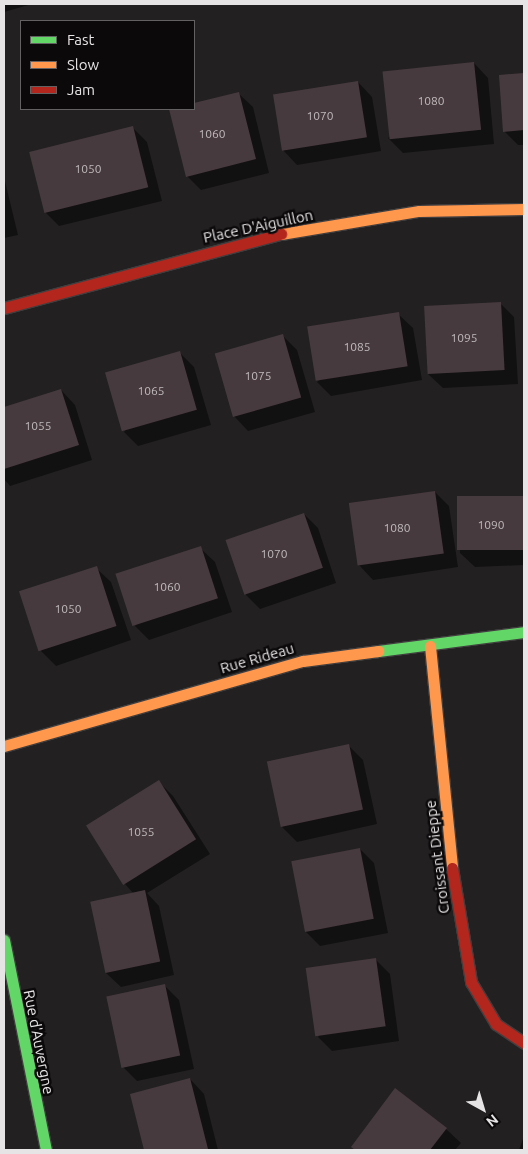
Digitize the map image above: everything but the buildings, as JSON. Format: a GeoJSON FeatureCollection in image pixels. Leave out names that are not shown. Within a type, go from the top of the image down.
{"type":"FeatureCollection","features":[{"type":"Feature","properties":{"kind":"street","name":"Place D'Aiguillon"},"geometry":{"type":"LineString","coordinates":[[4,308],[256,238],[419,211],[524,208]]}},
{"type":"Feature","properties":{"kind":"street","name":"Rue Rideau"},"geometry":{"type":"LineString","coordinates":[[4,746],[303,661],[430,646],[524,632]]}},
{"type":"Feature","properties":{"kind":"street","name":"Croissant Dieppe"},"geometry":{"type":"LineString","coordinates":[[430,646],[453,881],[471,982],[496,1024],[524,1043]]}},
{"type":"Feature","properties":{"kind":"street","name":"Rue d'Auvergne"},"geometry":{"type":"LineString","coordinates":[[4,940],[46,1150]]}},
{"type":"Feature","properties":{"kind":"traffic: fast"},"geometry":{"type":"LineString","coordinates":[[378,651],[524,632]]}},
{"type":"Feature","properties":{"kind":"traffic: fast"},"geometry":{"type":"LineString","coordinates":[[4,940],[46,1150]]}},
{"type":"Feature","properties":{"kind":"traffic: slow"},"geometry":{"type":"LineString","coordinates":[[281,234],[419,211],[524,209]]}},
{"type":"Feature","properties":{"kind":"traffic: slow"},"geometry":{"type":"LineString","coordinates":[[430,646],[452,868]]}},
{"type":"Feature","properties":{"kind":"traffic: slow"},"geometry":{"type":"LineString","coordinates":[[4,746],[303,661],[378,651]]}},
{"type":"Feature","properties":{"kind":"traffic: jam"},"geometry":{"type":"LineString","coordinates":[[4,308],[281,234]]}},
{"type":"Feature","properties":{"kind":"traffic: jam"},"geometry":{"type":"LineString","coordinates":[[452,868],[471,982],[496,1024],[524,1043]]}}]}
